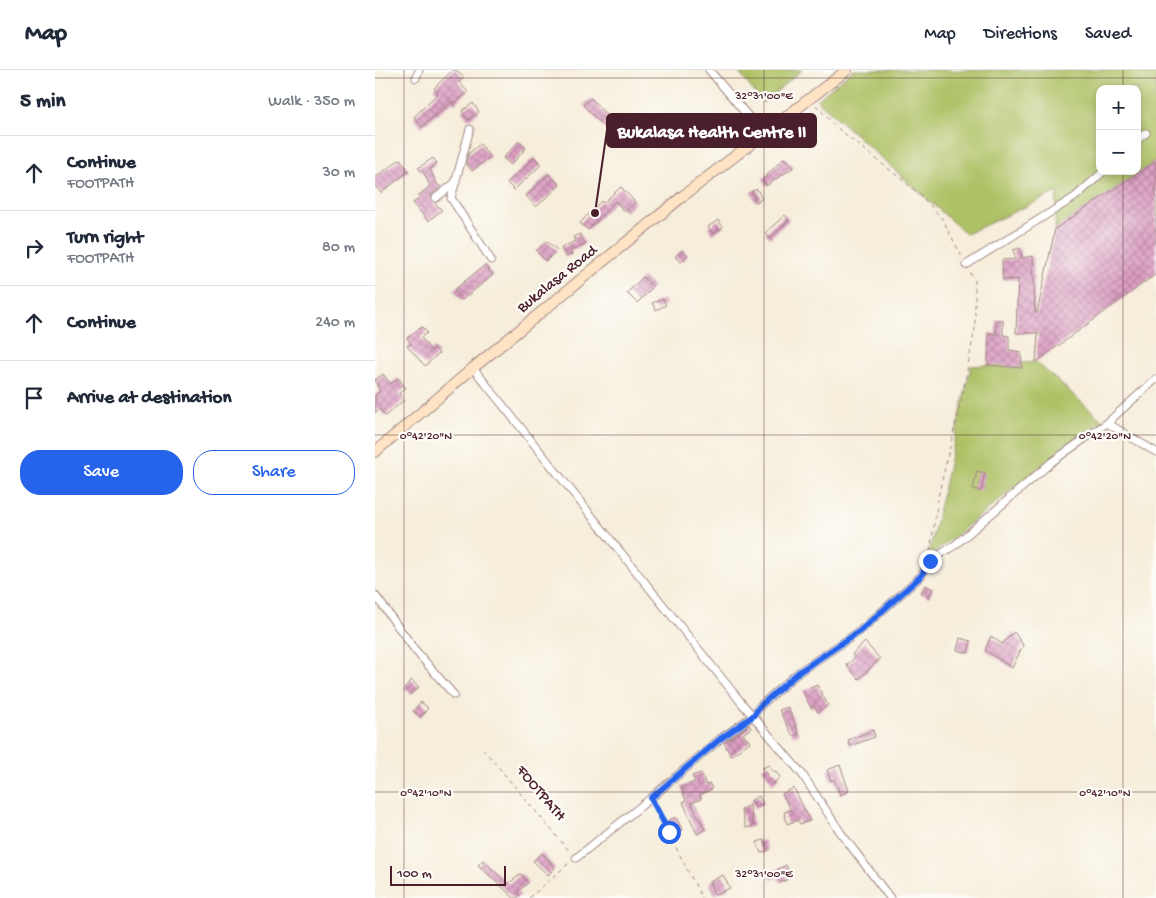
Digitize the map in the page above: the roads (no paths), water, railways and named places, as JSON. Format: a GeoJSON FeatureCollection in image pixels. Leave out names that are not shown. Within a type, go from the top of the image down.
{"type":"FeatureCollection","features":[{"type":"Feature","properties":{"kind":"street"},"geometry":{"type":"LineString","coordinates":[[416,78],[419,70]]}},
{"type":"Feature","properties":{"kind":"street"},"geometry":{"type":"LineString","coordinates":[[709,70],[764,135]]}},
{"type":"Feature","properties":{"kind":"street","name":"Bukalasa Road"},"geometry":{"type":"LineString","coordinates":[[375,452],[473,368],[683,196],[847,70]]}},
{"type":"Feature","properties":{"kind":"street"},"geometry":{"type":"LineString","coordinates":[[470,129],[457,182],[451,198],[491,260]]}},
{"type":"Feature","properties":{"kind":"street"},"geometry":{"type":"LineString","coordinates":[[1141,136],[1145,132]]}},
{"type":"Feature","properties":{"kind":"street"},"geometry":{"type":"LineString","coordinates":[[966,265],[1075,197],[1100,175]]}},
{"type":"Feature","properties":{"kind":"street"},"geometry":{"type":"LineString","coordinates":[[436,198],[457,182]]}},
{"type":"Feature","properties":{"kind":"street"},"geometry":{"type":"LineString","coordinates":[[473,368],[753,716],[802,774],[841,833],[890,898]]}},
{"type":"Feature","properties":{"kind":"street"},"geometry":{"type":"LineString","coordinates":[[575,858],[651,798],[720,739],[753,716],[760,706],[799,672],[860,631],[921,576],[929,561],[955,545],[1053,461],[1107,423],[1156,379]]}},
{"type":"Feature","properties":{"kind":"street"},"geometry":{"type":"LineString","coordinates":[[1107,423],[1156,452]]}},
{"type":"Feature","properties":{"kind":"street"},"geometry":{"type":"LineString","coordinates":[[375,596],[415,650],[454,695]]}},
{"type":"Feature","properties":{"kind":"place","name":"Bukalasa Health Centre II"},"geometry":{"type":"Point","coordinates":[595,213]}}]}
